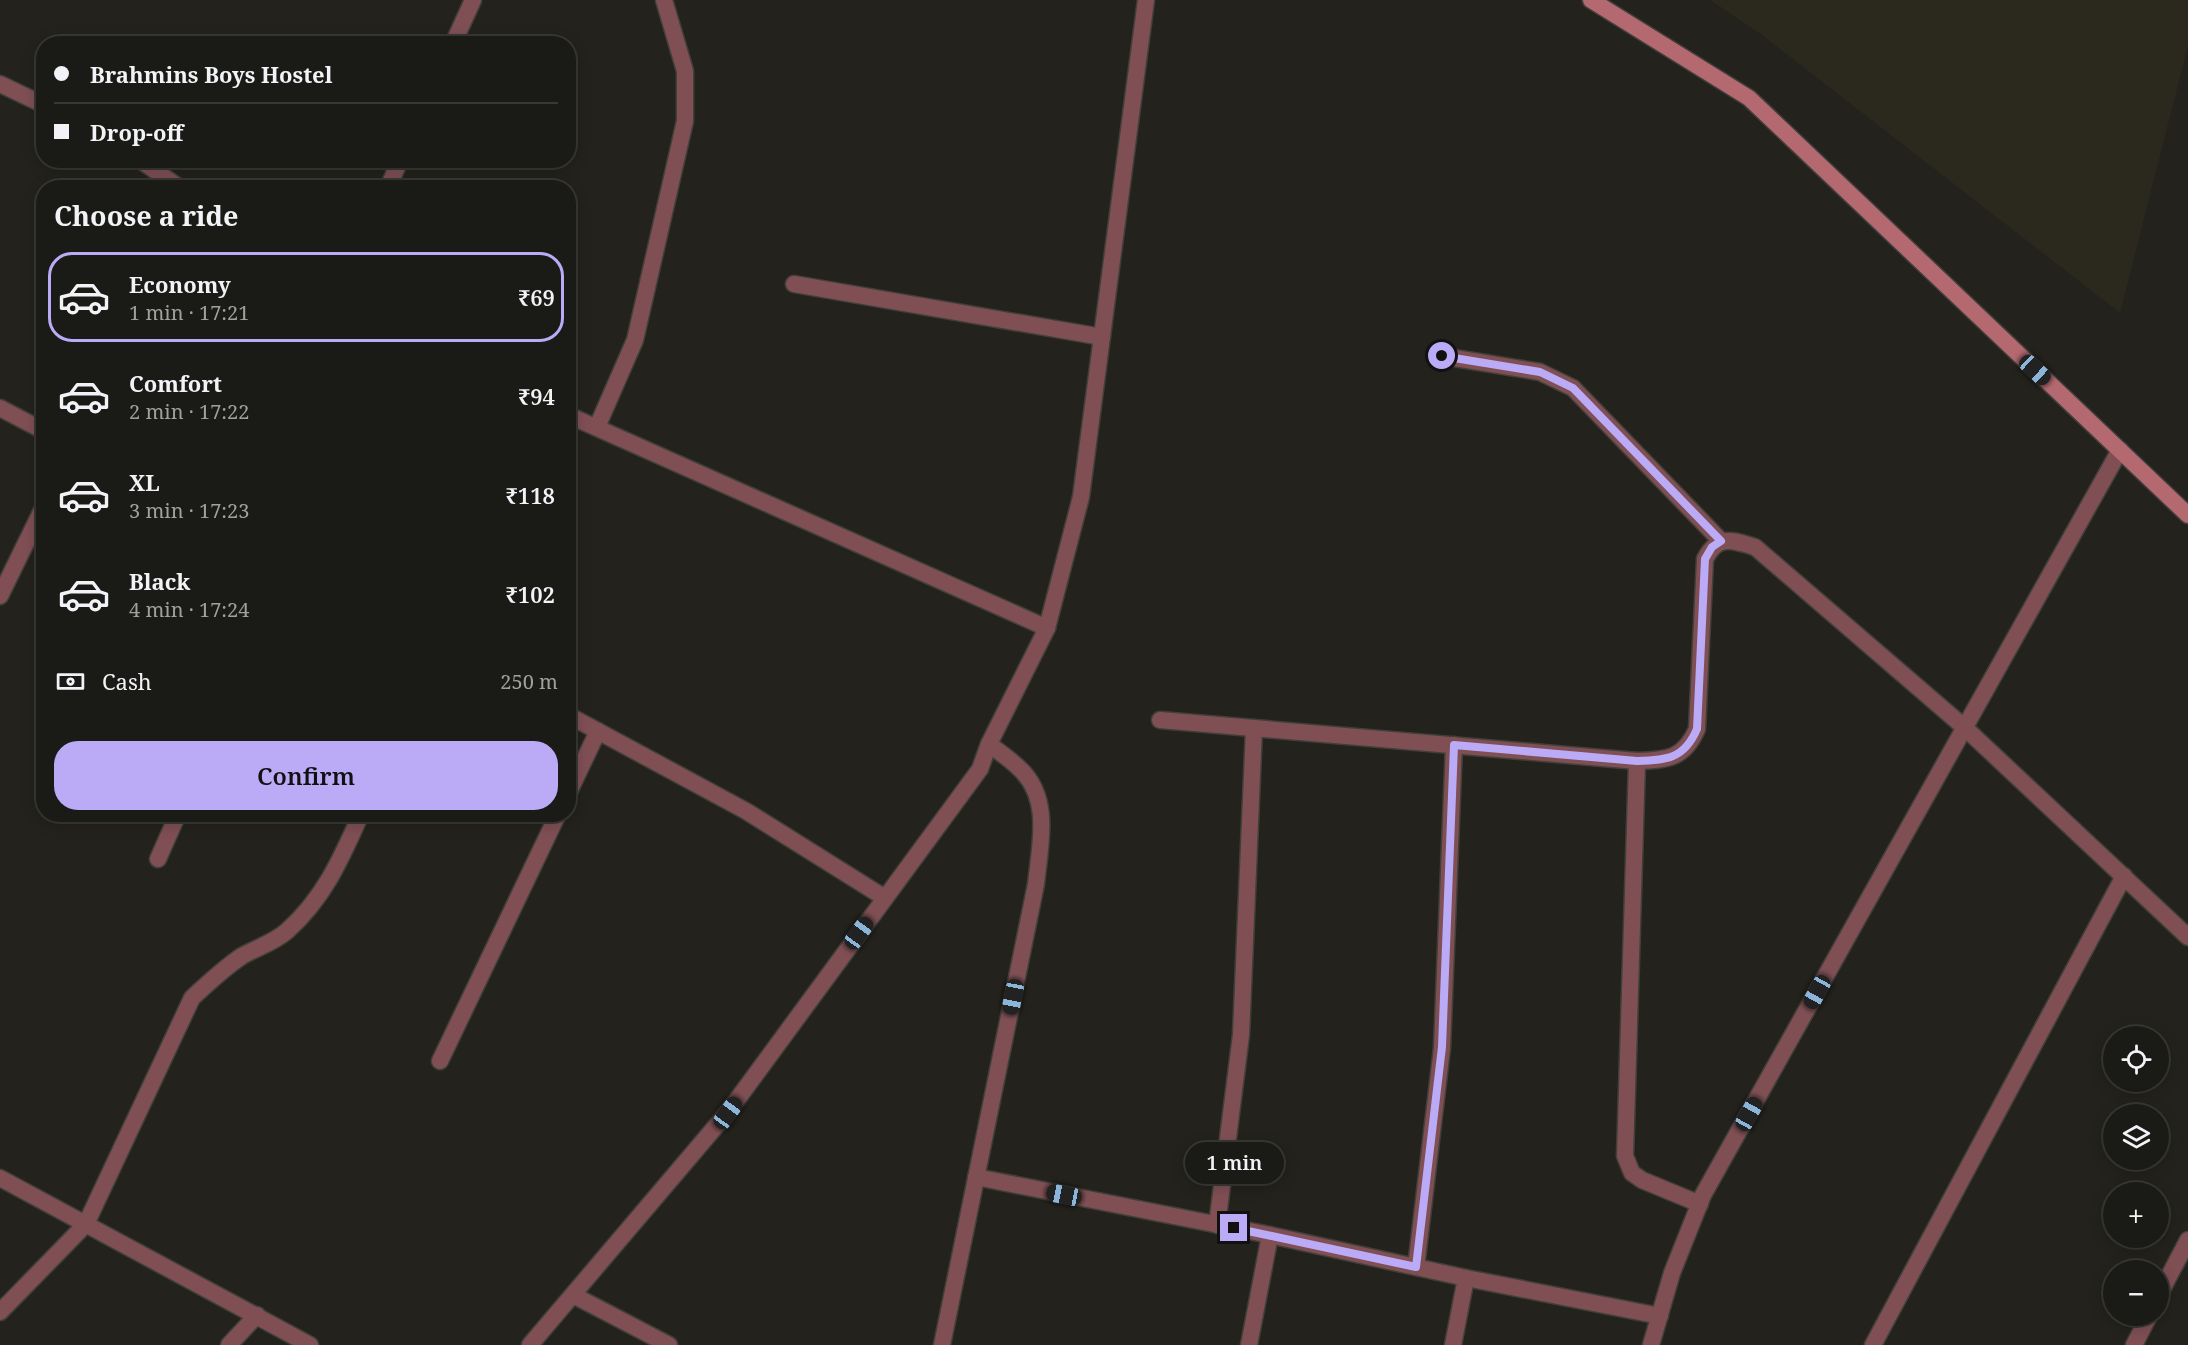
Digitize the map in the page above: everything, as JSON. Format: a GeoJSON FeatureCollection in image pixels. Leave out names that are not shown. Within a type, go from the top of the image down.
{"type":"FeatureCollection","features":[{"type":"Feature","properties":{"kind":"main road"},"geometry":{"type":"LineString","coordinates":[[1591,0],[1749,98],[2188,515]]}},
{"type":"Feature","properties":{"kind":"street"},"geometry":{"type":"LineString","coordinates":[[457,36],[473,0]]}},
{"type":"Feature","properties":{"kind":"street"},"geometry":{"type":"LineString","coordinates":[[597,427],[635,340],[685,121],[685,71],[664,0]]}},
{"type":"Feature","properties":{"kind":"street"},"geometry":{"type":"LineString","coordinates":[[530,1345],[728,1113],[980,770],[990,744],[1047,628],[1081,498],[1146,0]]}},
{"type":"Feature","properties":{"kind":"street"},"geometry":{"type":"LineString","coordinates":[[0,84],[36,101]]}},
{"type":"Feature","properties":{"kind":"street"},"geometry":{"type":"LineString","coordinates":[[151,168],[169,180]]}},
{"type":"Feature","properties":{"kind":"street"},"geometry":{"type":"LineString","coordinates":[[794,284],[1102,337]]}},
{"type":"Feature","properties":{"kind":"street"},"geometry":{"type":"LineString","coordinates":[[1442,356],[1540,372],[1573,388],[1721,541]]}},
{"type":"Feature","properties":{"kind":"street"},"geometry":{"type":"LineString","coordinates":[[0,408],[36,427]]}},
{"type":"Feature","properties":{"kind":"street"},"geometry":{"type":"LineString","coordinates":[[576,418],[1047,628]]}},
{"type":"Feature","properties":{"kind":"street"},"geometry":{"type":"LineString","coordinates":[[1651,1345],[1672,1273],[1700,1204],[2120,450]]}},
{"type":"Feature","properties":{"kind":"street"},"geometry":{"type":"LineString","coordinates":[[0,596],[36,522]]}},
{"type":"Feature","properties":{"kind":"street"},"geometry":{"type":"LineString","coordinates":[[1160,720],[1637,761],[1661,760],[1679,753],[1691,744],[1697,729],[1705,559],[1712,547],[1721,541],[1737,541],[1755,547],[1964,727],[2188,937]]}},
{"type":"Feature","properties":{"kind":"street"},"geometry":{"type":"LineString","coordinates":[[576,719],[747,812],[885,898]]}},
{"type":"Feature","properties":{"kind":"street"},"geometry":{"type":"LineString","coordinates":[[1217,1225],[1241,1035],[1254,728]]}},
{"type":"Feature","properties":{"kind":"street"},"geometry":{"type":"LineString","coordinates":[[576,777],[598,731]]}},
{"type":"Feature","properties":{"kind":"street"},"geometry":{"type":"LineString","coordinates":[[942,1345],[1036,884],[1043,821],[1036,793],[1021,769],[990,744]]}},
{"type":"Feature","properties":{"kind":"street"},"geometry":{"type":"LineString","coordinates":[[1416,1267],[1442,1047],[1454,745]]}},
{"type":"Feature","properties":{"kind":"street"},"geometry":{"type":"LineString","coordinates":[[1637,761],[1625,1156],[1632,1173],[1642,1180],[1700,1204]]}},
{"type":"Feature","properties":{"kind":"street"},"geometry":{"type":"LineString","coordinates":[[158,859],[174,822]]}},
{"type":"Feature","properties":{"kind":"street"},"geometry":{"type":"LineString","coordinates":[[0,1311],[86,1224],[192,998],[218,974],[243,956],[285,933],[312,906],[332,877],[357,822]]}},
{"type":"Feature","properties":{"kind":"street"},"geometry":{"type":"LineString","coordinates":[[440,1061],[554,822]]}},
{"type":"Feature","properties":{"kind":"street"},"geometry":{"type":"LineString","coordinates":[[1873,1345],[2124,876]]}},
{"type":"Feature","properties":{"kind":"street"},"geometry":{"type":"LineString","coordinates":[[976,1177],[1660,1316]]}},
{"type":"Feature","properties":{"kind":"street"},"geometry":{"type":"LineString","coordinates":[[0,1178],[310,1345]]}},
{"type":"Feature","properties":{"kind":"street"},"geometry":{"type":"LineString","coordinates":[[1249,1345],[1270,1235]]}},
{"type":"Feature","properties":{"kind":"street"},"geometry":{"type":"LineString","coordinates":[[2169,1276],[2188,1240]]}},
{"type":"Feature","properties":{"kind":"street"},"geometry":{"type":"LineString","coordinates":[[1453,1345],[1466,1278]]}},
{"type":"Feature","properties":{"kind":"street"},"geometry":{"type":"LineString","coordinates":[[573,1295],[669,1345]]}},
{"type":"Feature","properties":{"kind":"street"},"geometry":{"type":"LineString","coordinates":[[229,1345],[257,1315]]}},
{"type":"Feature","properties":{"kind":"street"},"geometry":{"type":"LineString","coordinates":[[2134,1345],[2144,1326]]}},
{"type":"Feature","properties":{"kind":"shaded area"},"geometry":{"type":"Polygon","coordinates":[[[1710,0],[2188,0],[2188,46],[2120,313],[1762,35],[1710,0]]]}},
{"type":"Feature","properties":{"kind":"route"},"geometry":{"type":"LineString","coordinates":[[1234,1228],[1416,1267],[1442,1047],[1454,745],[1637,761],[1661,760],[1679,753],[1691,744],[1697,729],[1705,559],[1712,547],[1721,541],[1573,388],[1540,372],[1442,356]]}}]}
